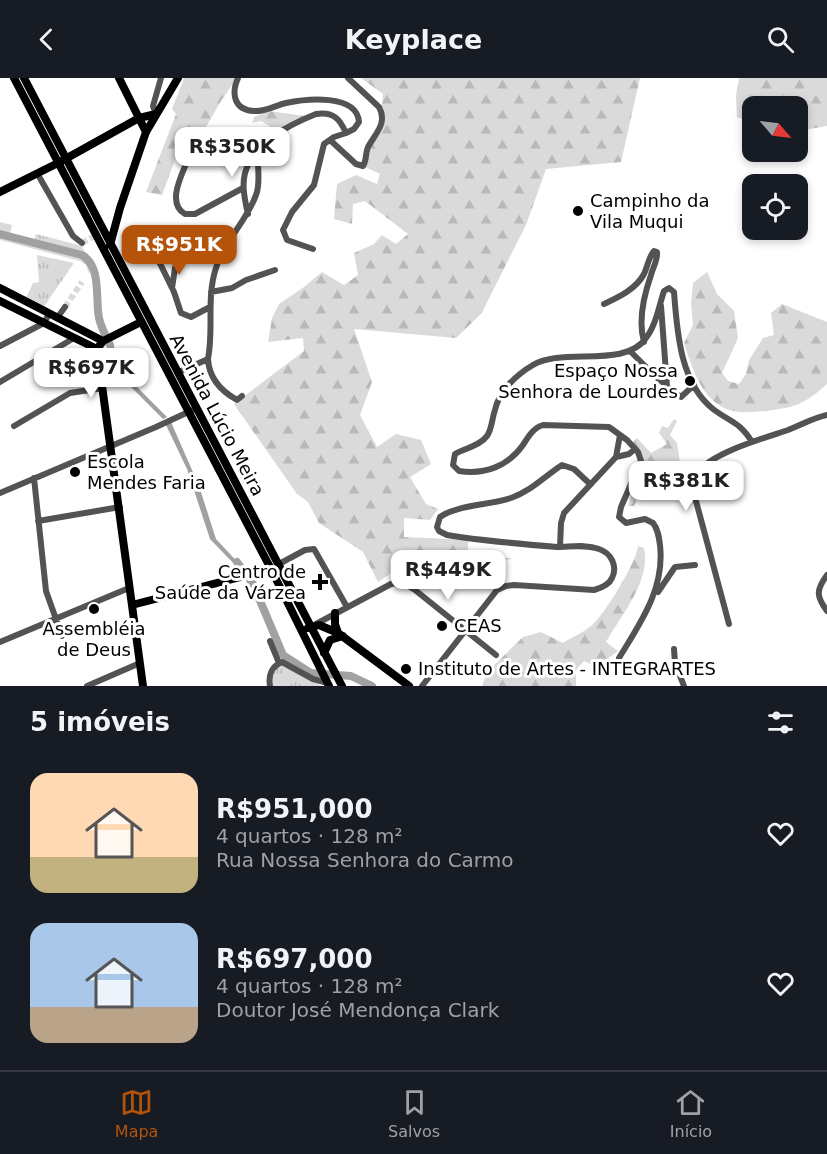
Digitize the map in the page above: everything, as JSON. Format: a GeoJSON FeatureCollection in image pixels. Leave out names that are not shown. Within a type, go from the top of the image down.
{"type":"FeatureCollection","features":[{"type":"Feature","properties":{"kind":"main road"},"geometry":{"type":"LineString","coordinates":[[14,78],[25,89]]}},
{"type":"Feature","properties":{"kind":"main road"},"geometry":{"type":"LineString","coordinates":[[24,78],[25,89]]}},
{"type":"Feature","properties":{"kind":"main road"},"geometry":{"type":"LineString","coordinates":[[119,78],[146,132]]}},
{"type":"Feature","properties":{"kind":"main road"},"geometry":{"type":"LineString","coordinates":[[110,245],[146,132],[178,78]]}},
{"type":"Feature","properties":{"kind":"main road","name":"Avenida Lúcio Meira"},"geometry":{"type":"LineString","coordinates":[[25,89],[67,158],[110,245],[313,625],[341,684]]}},
{"type":"Feature","properties":{"kind":"main road","name":"Avenida Lúcio Meira"},"geometry":{"type":"LineString","coordinates":[[25,89],[58,163],[271,569],[328,683]]}},
{"type":"Feature","properties":{"kind":"main road"},"geometry":{"type":"LineString","coordinates":[[0,192],[139,118],[157,111]]}},
{"type":"Feature","properties":{"kind":"main road"},"geometry":{"type":"LineString","coordinates":[[0,288],[92,337],[106,339]]}},
{"type":"Feature","properties":{"kind":"main road"},"geometry":{"type":"LineString","coordinates":[[11,294],[3,302],[97,350]]}},
{"type":"Feature","properties":{"kind":"main road"},"geometry":{"type":"LineString","coordinates":[[141,322],[106,339],[97,350],[143,686]]}},
{"type":"Feature","properties":{"kind":"main road"},"geometry":{"type":"LineString","coordinates":[[88,345],[92,337]]}},
{"type":"Feature","properties":{"kind":"main road"},"geometry":{"type":"LineString","coordinates":[[132,605],[271,569]]}},
{"type":"Feature","properties":{"kind":"main road"},"geometry":{"type":"LineString","coordinates":[[335,613],[334,624],[341,634],[409,686]]}},
{"type":"Feature","properties":{"kind":"main road"},"geometry":{"type":"LineString","coordinates":[[301,631],[313,625],[341,634]]}},
{"type":"Feature","properties":{"kind":"main road"},"geometry":{"type":"LineString","coordinates":[[324,652],[330,639],[341,634]]}},
{"type":"Feature","properties":{"kind":"street"},"geometry":{"type":"LineString","coordinates":[[157,111],[153,106],[161,78]]}},
{"type":"Feature","properties":{"kind":"street"},"geometry":{"type":"LineString","coordinates":[[238,78],[233,89],[235,101],[246,109],[254,111],[289,102],[314,99],[332,100],[351,107],[357,114],[359,122],[354,129],[324,144],[314,185],[292,212],[283,230],[288,240],[313,249]]}},
{"type":"Feature","properties":{"kind":"street"},"geometry":{"type":"LineString","coordinates":[[330,140],[356,164],[363,166],[366,162],[367,150],[381,124],[382,113],[379,107],[348,78]]}},
{"type":"Feature","properties":{"kind":"street"},"geometry":{"type":"LineString","coordinates":[[248,214],[243,188],[248,165],[263,145],[278,133],[322,113],[335,116],[346,133]]}},
{"type":"Feature","properties":{"kind":"street"},"geometry":{"type":"LineString","coordinates":[[242,396],[237,400],[219,388],[213,378],[208,359],[212,336],[210,307],[219,259],[248,214],[258,191],[258,154]]}},
{"type":"Feature","properties":{"kind":"street"},"geometry":{"type":"LineString","coordinates":[[188,159],[176,199],[177,207],[185,214],[198,213],[243,188]]}},
{"type":"Feature","properties":{"kind":"street"},"geometry":{"type":"LineString","coordinates":[[37,173],[73,236],[82,243]]}},
{"type":"Feature","properties":{"kind":"street"},"geometry":{"type":"LineString","coordinates":[[146,235],[180,310],[185,315],[194,316],[210,307]]}},
{"type":"Feature","properties":{"kind":"street"},"geometry":{"type":"LineString","coordinates":[[172,288],[175,268],[181,257],[179,249]]}},
{"type":"Feature","properties":{"kind":"street"},"geometry":{"type":"LineString","coordinates":[[604,304],[635,285],[642,276],[651,255],[654,251],[657,252],[658,256],[643,306],[644,342]]}},
{"type":"Feature","properties":{"kind":"street"},"geometry":{"type":"LineString","coordinates":[[211,292],[232,288],[246,280],[275,270]]}},
{"type":"Feature","properties":{"kind":"street"},"geometry":{"type":"LineString","coordinates":[[653,600],[661,563],[656,527],[648,520],[626,523],[619,517],[641,457],[615,430],[602,426],[543,425],[534,429],[515,456],[496,468],[464,472],[453,465],[455,454],[487,436],[499,397],[507,386],[533,365],[551,359],[630,351],[644,342],[651,330],[665,289],[669,288],[673,290],[678,338],[694,385],[708,404],[737,423],[753,442]]}},
{"type":"Feature","properties":{"kind":"street"},"geometry":{"type":"LineString","coordinates":[[660,303],[667,386]]}},
{"type":"Feature","properties":{"kind":"street"},"geometry":{"type":"LineString","coordinates":[[0,346],[44,323],[65,307]]}},
{"type":"Feature","properties":{"kind":"street"},"geometry":{"type":"LineString","coordinates":[[0,382],[74,338]]}},
{"type":"Feature","properties":{"kind":"street"},"geometry":{"type":"LineString","coordinates":[[88,345],[96,345],[106,339]]}},
{"type":"Feature","properties":{"kind":"street"},"geometry":{"type":"LineString","coordinates":[[630,351],[681,397],[694,385]]}},
{"type":"Feature","properties":{"kind":"street"},"geometry":{"type":"LineString","coordinates":[[179,372],[208,359]]}},
{"type":"Feature","properties":{"kind":"street"},"geometry":{"type":"LineString","coordinates":[[14,426],[66,395],[103,388]]}},
{"type":"Feature","properties":{"kind":"street"},"geometry":{"type":"LineString","coordinates":[[1,491],[197,408]]}},
{"type":"Feature","properties":{"kind":"street"},"geometry":{"type":"LineString","coordinates":[[729,624],[697,507],[694,479],[706,463],[753,442],[827,415]]}},
{"type":"Feature","properties":{"kind":"street"},"geometry":{"type":"LineString","coordinates":[[560,547],[561,518],[570,504],[616,457],[620,435]]}},
{"type":"Feature","properties":{"kind":"street"},"geometry":{"type":"LineString","coordinates":[[616,457],[629,454],[635,449]]}},
{"type":"Feature","properties":{"kind":"street"},"geometry":{"type":"LineString","coordinates":[[422,686],[492,594],[501,587],[514,585],[594,590],[610,582],[615,570],[614,562],[604,551],[591,547],[560,547],[457,537],[438,531],[437,522],[445,513],[519,495],[562,465],[574,469],[590,484]]}},
{"type":"Feature","properties":{"kind":"street"},"geometry":{"type":"LineString","coordinates":[[34,478],[46,591],[62,636]]}},
{"type":"Feature","properties":{"kind":"street"},"geometry":{"type":"LineString","coordinates":[[38,521],[120,507]]}},
{"type":"Feature","properties":{"kind":"street"},"geometry":{"type":"LineString","coordinates":[[279,564],[305,550],[314,549],[347,607]]}},
{"type":"Feature","properties":{"kind":"street"},"geometry":{"type":"LineString","coordinates":[[619,658],[675,567],[695,565]]}},
{"type":"Feature","properties":{"kind":"street"},"geometry":{"type":"LineString","coordinates":[[827,574],[819,589],[818,598],[827,611]]}},
{"type":"Feature","properties":{"kind":"street"},"geometry":{"type":"LineString","coordinates":[[313,625],[397,582],[406,583],[496,655]]}},
{"type":"Feature","properties":{"kind":"street"},"geometry":{"type":"LineString","coordinates":[[0,642],[129,588]]}},
{"type":"Feature","properties":{"kind":"street"},"geometry":{"type":"LineString","coordinates":[[270,641],[279,663]]}},
{"type":"Feature","properties":{"kind":"street"},"geometry":{"type":"LineString","coordinates":[[674,649],[675,663],[684,686]]}},
{"type":"Feature","properties":{"kind":"street"},"geometry":{"type":"LineString","coordinates":[[270,686],[271,671],[279,663],[284,662],[309,677],[328,683]]}},
{"type":"Feature","properties":{"kind":"street"},"geometry":{"type":"LineString","coordinates":[[87,686],[140,663]]}},
{"type":"Feature","properties":{"kind":"green space"},"geometry":{"type":"Polygon","coordinates":[[[184,78],[237,78],[191,153],[179,149],[162,195],[146,192],[176,114],[172,109],[184,78]]]}},
{"type":"Feature","properties":{"kind":"green space"},"geometry":{"type":"Polygon","coordinates":[[[361,78],[640,78],[621,162],[546,169],[526,225],[481,314],[456,338],[354,329],[372,382],[360,415],[377,447],[396,434],[421,440],[431,464],[410,477],[426,504],[438,509],[430,520],[404,518],[404,537],[468,540],[468,558],[512,558],[472,578],[453,563],[406,563],[378,582],[363,552],[319,523],[308,502],[297,494],[234,404],[304,351],[303,338],[268,342],[272,318],[279,304],[322,272],[344,285],[358,275],[354,253],[374,244],[382,235],[396,244],[408,234],[365,201],[353,204],[352,224],[334,219],[337,184],[356,175],[377,184],[380,174],[363,166],[373,136],[380,127],[383,94],[361,78]]]}},
{"type":"Feature","properties":{"kind":"green space"},"geometry":{"type":"Polygon","coordinates":[[[739,78],[827,78],[827,126],[808,129],[808,96],[742,96],[742,119],[737,117],[736,96],[739,78]]]}},
{"type":"Feature","properties":{"kind":"green space"},"geometry":{"type":"Polygon","coordinates":[[[269,111],[305,116],[277,131],[261,121],[252,123],[254,117],[269,111]]]}},
{"type":"Feature","properties":{"kind":"green space"},"geometry":{"type":"Polygon","coordinates":[[[0,222],[12,225],[9,238],[33,244],[36,234],[82,246],[90,265],[89,274],[86,265],[80,261],[0,240],[0,222]]]}},
{"type":"Feature","properties":{"kind":"green space"},"geometry":{"type":"Polygon","coordinates":[[[37,255],[74,263],[43,308],[26,298],[33,283],[39,282],[37,255]]]}},
{"type":"Feature","properties":{"kind":"green space"},"geometry":{"type":"Polygon","coordinates":[[[707,272],[717,294],[734,311],[738,338],[722,373],[728,381],[739,384],[746,374],[749,360],[763,338],[774,335],[771,313],[782,304],[827,322],[827,384],[805,401],[784,408],[739,412],[716,403],[698,380],[684,343],[693,325],[691,303],[693,283],[707,272]]]}},
{"type":"Feature","properties":{"kind":"green space"},"geometry":{"type":"Polygon","coordinates":[[[674,419],[677,421],[670,435],[677,443],[681,469],[673,467],[671,477],[660,484],[656,495],[647,499],[639,496],[634,506],[628,506],[643,457],[633,442],[637,438],[651,453],[667,444],[659,433],[662,426],[668,428],[674,419]]]}},
{"type":"Feature","properties":{"kind":"green space"},"geometry":{"type":"Polygon","coordinates":[[[638,546],[644,548],[645,560],[639,585],[606,642],[618,651],[597,667],[584,661],[576,670],[576,686],[482,686],[487,672],[523,637],[541,632],[563,643],[591,626],[619,588],[638,546]]]}},
{"type":"Feature","properties":{"kind":"green space"},"geometry":{"type":"Polygon","coordinates":[[[280,664],[322,686],[271,686],[271,673],[280,664]]]}},
{"type":"Feature","properties":{"kind":"shaded area"},"geometry":{"type":"Polygon","coordinates":[[[111,342],[135,385],[167,417],[163,419],[132,388],[106,345],[111,342]]]}},
{"type":"Feature","properties":{"kind":"shaded area"},"geometry":{"type":"Polygon","coordinates":[[[171,422],[199,486],[216,539],[244,569],[240,570],[210,539],[187,469],[166,425],[171,422]]]}},
{"type":"Feature","properties":{"kind":"waterway"},"geometry":{"type":"LineString","coordinates":[[0,234],[82,255],[88,260],[93,267],[97,284],[99,318],[110,345]]}},
{"type":"Feature","properties":{"kind":"waterway"},"geometry":{"type":"LineString","coordinates":[[237,562],[253,584],[283,655],[311,673],[351,676],[372,686]]}},
{"type":"Feature","properties":{"kind":"tunnel"},"geometry":{"type":"LineString","coordinates":[[82,243],[96,235]]}},
{"type":"Feature","properties":{"kind":"tunnel"},"geometry":{"type":"LineString","coordinates":[[65,307],[82,282]]}},
{"type":"Feature","properties":{"kind":"place","name":"Campinho da Vila Muqui"},"geometry":{"type":"Point","coordinates":[578,211]}},
{"type":"Feature","properties":{"kind":"place","name":"Espaço Nossa Senhora de Lourdes"},"geometry":{"type":"Point","coordinates":[690,381]}},
{"type":"Feature","properties":{"kind":"place","name":"Escola Mendes Faria"},"geometry":{"type":"Point","coordinates":[75,472]}},
{"type":"Feature","properties":{"kind":"place","name":"Centro de Saúde da Várzea"},"geometry":{"type":"Point","coordinates":[320,582]}},
{"type":"Feature","properties":{"kind":"place","name":"Assembléia de Deus"},"geometry":{"type":"Point","coordinates":[94,609]}},
{"type":"Feature","properties":{"kind":"place","name":"CEAS"},"geometry":{"type":"Point","coordinates":[442,626]}},
{"type":"Feature","properties":{"kind":"place","name":"Instituto de Artes - INTEGRARTES"},"geometry":{"type":"Point","coordinates":[406,669]}}]}
